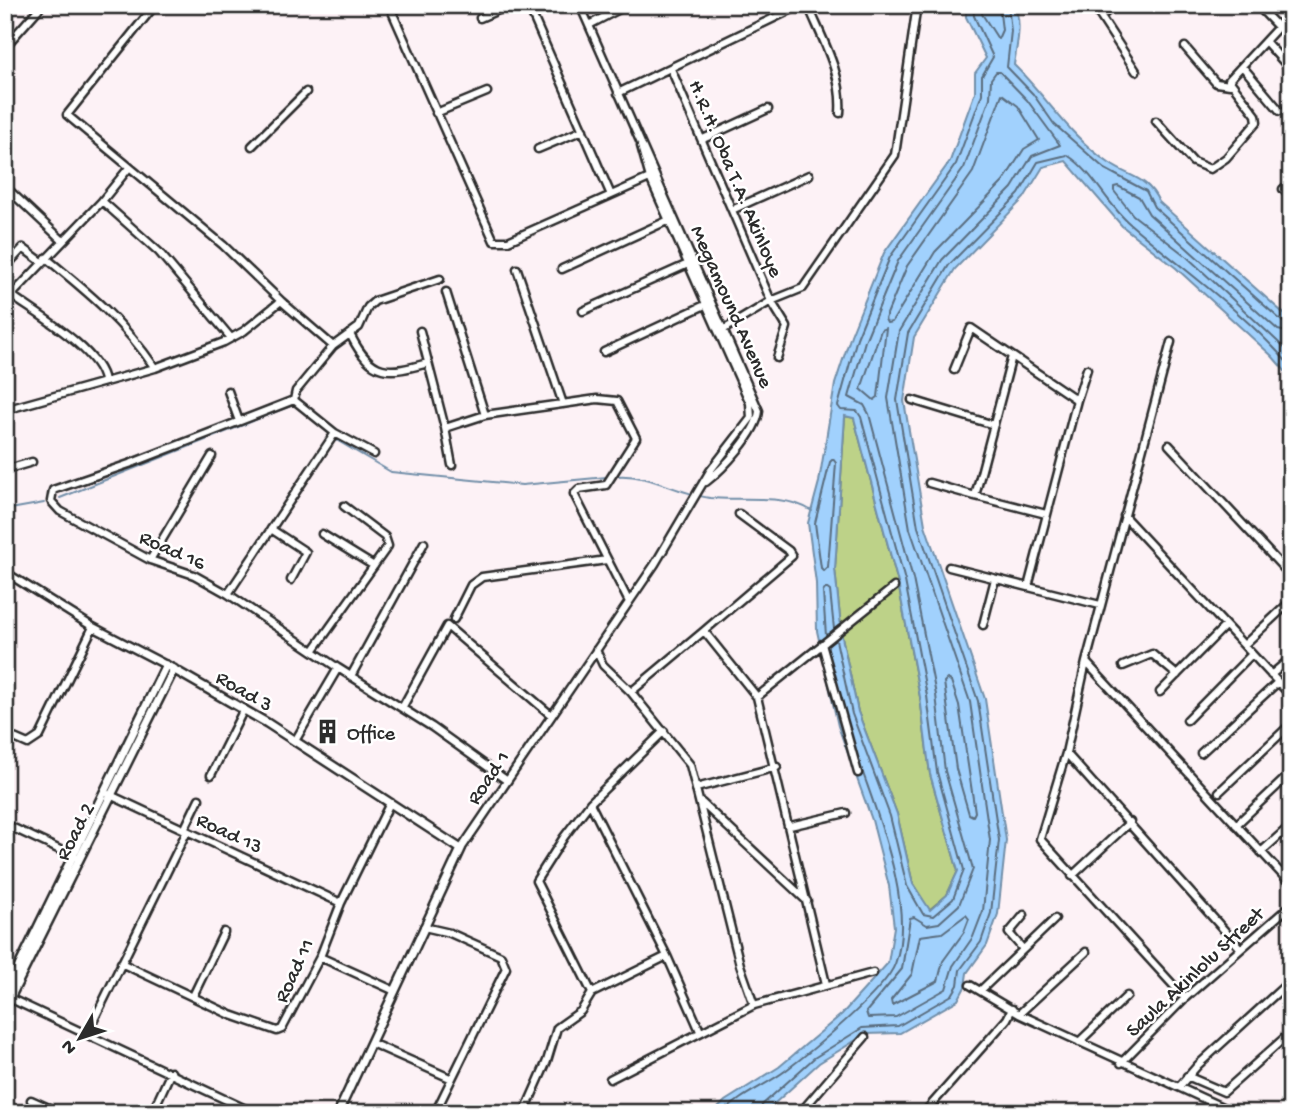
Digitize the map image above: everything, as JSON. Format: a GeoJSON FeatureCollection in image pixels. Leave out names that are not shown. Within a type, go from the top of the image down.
{"type":"FeatureCollection","features":[{"type":"Feature","properties":{"kind":"street"},"geometry":{"type":"LineString","coordinates":[[5,47],[42,5]]}},
{"type":"Feature","properties":{"kind":"street"},"geometry":{"type":"LineString","coordinates":[[155,5],[67,115],[128,169],[223,246],[333,346]]}},
{"type":"Feature","properties":{"kind":"street"},"geometry":{"type":"LineString","coordinates":[[389,5],[494,241],[508,241],[653,177]]}},
{"type":"Feature","properties":{"kind":"street"},"geometry":{"type":"LineString","coordinates":[[480,18],[510,5]]}},
{"type":"Feature","properties":{"kind":"street"},"geometry":{"type":"LineString","coordinates":[[528,5],[611,195]]}},
{"type":"Feature","properties":{"kind":"street","name":"Megamound Avenue"},"geometry":{"type":"LineString","coordinates":[[580,5],[705,305],[721,331]]}},
{"type":"Feature","properties":{"kind":"street"},"geometry":{"type":"LineString","coordinates":[[589,24],[627,5]]}},
{"type":"Feature","properties":{"kind":"street"},"geometry":{"type":"LineString","coordinates":[[618,93],[801,5]]}},
{"type":"Feature","properties":{"kind":"street"},"geometry":{"type":"LineString","coordinates":[[808,5],[838,75],[841,91],[840,113]]}},
{"type":"Feature","properties":{"kind":"street"},"geometry":{"type":"LineString","coordinates":[[721,331],[771,301],[803,288],[895,155],[917,5]]}},
{"type":"Feature","properties":{"kind":"street"},"geometry":{"type":"LineString","coordinates":[[1093,5],[1136,71]]}},
{"type":"Feature","properties":{"kind":"street"},"geometry":{"type":"LineString","coordinates":[[1101,17],[1113,5]]}},
{"type":"Feature","properties":{"kind":"street"},"geometry":{"type":"LineString","coordinates":[[1257,5],[1278,27]]}},
{"type":"Feature","properties":{"kind":"street"},"geometry":{"type":"LineString","coordinates":[[1156,121],[1196,165],[1213,168],[1256,125],[1256,115],[1230,85],[1229,80],[1291,13]]}},
{"type":"Feature","properties":{"kind":"street"},"geometry":{"type":"LineString","coordinates":[[1265,41],[1291,70]]}},
{"type":"Feature","properties":{"kind":"street"},"geometry":{"type":"LineString","coordinates":[[1185,47],[1216,83],[1230,85]]}},
{"type":"Feature","properties":{"kind":"street"},"geometry":{"type":"LineString","coordinates":[[1242,66],[1280,111]]}},
{"type":"Feature","properties":{"kind":"street","name":"H.R.H. Oba T.A. Akinloye"},"geometry":{"type":"LineString","coordinates":[[671,69],[734,209],[771,301],[787,327],[777,358]]}},
{"type":"Feature","properties":{"kind":"street"},"geometry":{"type":"LineString","coordinates":[[252,146],[306,92]]}},
{"type":"Feature","properties":{"kind":"street"},"geometry":{"type":"LineString","coordinates":[[436,113],[487,92]]}},
{"type":"Feature","properties":{"kind":"street"},"geometry":{"type":"LineString","coordinates":[[703,139],[768,109]]}},
{"type":"Feature","properties":{"kind":"street"},"geometry":{"type":"LineString","coordinates":[[538,149],[583,130]]}},
{"type":"Feature","properties":{"kind":"street"},"geometry":{"type":"LineString","coordinates":[[5,302],[103,201],[128,169]]}},
{"type":"Feature","properties":{"kind":"street"},"geometry":{"type":"LineString","coordinates":[[734,209],[808,175]]}},
{"type":"Feature","properties":{"kind":"street","name":"Megamound Avenue"},"geometry":{"type":"LineString","coordinates":[[653,177],[721,331],[752,411],[744,431],[714,473]]}},
{"type":"Feature","properties":{"kind":"street"},"geometry":{"type":"LineString","coordinates":[[1283,189],[1291,198]]}},
{"type":"Feature","properties":{"kind":"street"},"geometry":{"type":"LineString","coordinates":[[11,192],[63,241]]}},
{"type":"Feature","properties":{"kind":"street"},"geometry":{"type":"LineString","coordinates":[[103,201],[159,252],[231,338]]}},
{"type":"Feature","properties":{"kind":"street"},"geometry":{"type":"LineString","coordinates":[[562,270],[669,220]]}},
{"type":"Feature","properties":{"kind":"street"},"geometry":{"type":"LineString","coordinates":[[11,261],[23,248],[44,260],[111,313],[132,334],[155,368]]}},
{"type":"Feature","properties":{"kind":"street"},"geometry":{"type":"LineString","coordinates":[[583,311],[688,264]]}},
{"type":"Feature","properties":{"kind":"street"},"geometry":{"type":"LineString","coordinates":[[517,269],[563,404]]}},
{"type":"Feature","properties":{"kind":"street"},"geometry":{"type":"LineString","coordinates":[[374,454],[335,433],[294,400],[296,391],[333,346],[351,335],[375,301],[440,279]]}},
{"type":"Feature","properties":{"kind":"street"},"geometry":{"type":"LineString","coordinates":[[446,292],[485,415]]}},
{"type":"Feature","properties":{"kind":"street"},"geometry":{"type":"LineString","coordinates":[[11,295],[78,344],[97,364],[104,381]]}},
{"type":"Feature","properties":{"kind":"street"},"geometry":{"type":"LineString","coordinates":[[5,410],[155,368],[231,338],[281,301]]}},
{"type":"Feature","properties":{"kind":"street"},"geometry":{"type":"LineString","coordinates":[[604,352],[705,305]]}},
{"type":"Feature","properties":{"kind":"street"},"geometry":{"type":"LineString","coordinates":[[954,370],[971,328],[1077,400]]}},
{"type":"Feature","properties":{"kind":"street"},"geometry":{"type":"LineString","coordinates":[[420,331],[452,465]]}},
{"type":"Feature","properties":{"kind":"street"},"geometry":{"type":"LineString","coordinates":[[351,335],[359,350],[382,371],[393,372],[428,363]]}},
{"type":"Feature","properties":{"kind":"street"},"geometry":{"type":"LineString","coordinates":[[1171,342],[1100,605],[1066,753],[1039,836],[1072,876],[1185,998]]}},
{"type":"Feature","properties":{"kind":"street"},"geometry":{"type":"LineString","coordinates":[[975,496],[1013,356]]}},
{"type":"Feature","properties":{"kind":"street"},"geometry":{"type":"LineString","coordinates":[[1028,587],[1087,369]]}},
{"type":"Feature","properties":{"kind":"street"},"geometry":{"type":"LineString","coordinates":[[228,391],[239,421]]}},
{"type":"Feature","properties":{"kind":"street"},"geometry":{"type":"LineString","coordinates":[[444,428],[485,415],[605,398],[620,405],[636,438],[607,484],[579,489],[573,494],[629,602]]}},
{"type":"Feature","properties":{"kind":"street","name":"Road 16"},"geometry":{"type":"LineString","coordinates":[[294,400],[132,463],[53,489],[51,501],[60,511],[150,560],[194,575],[228,594],[506,780]]}},
{"type":"Feature","properties":{"kind":"street"},"geometry":{"type":"LineString","coordinates":[[912,400],[994,425]]}},
{"type":"Feature","properties":{"kind":"street"},"geometry":{"type":"LineString","coordinates":[[228,594],[335,433]]}},
{"type":"Feature","properties":{"kind":"street"},"geometry":{"type":"LineString","coordinates":[[1169,445],[1291,576]]}},
{"type":"Feature","properties":{"kind":"street"},"geometry":{"type":"LineString","coordinates":[[150,560],[212,456]]}},
{"type":"Feature","properties":{"kind":"street"},"geometry":{"type":"LineString","coordinates":[[5,470],[32,462]]}},
{"type":"Feature","properties":{"kind":"street","name":"Road 1"},"geometry":{"type":"LineString","coordinates":[[338,1113],[461,849],[714,473]]}},
{"type":"Feature","properties":{"kind":"street"},"geometry":{"type":"LineString","coordinates":[[929,483],[1046,514]]}},
{"type":"Feature","properties":{"kind":"street"},"geometry":{"type":"LineString","coordinates":[[313,652],[388,542],[344,506]]}},
{"type":"Feature","properties":{"kind":"street"},"geometry":{"type":"LineString","coordinates":[[631,692],[792,556],[739,514]]}},
{"type":"Feature","properties":{"kind":"street"},"geometry":{"type":"LineString","coordinates":[[1124,516],[1291,696]]}},
{"type":"Feature","properties":{"kind":"street"},"geometry":{"type":"LineString","coordinates":[[271,529],[306,552],[291,580]]}},
{"type":"Feature","properties":{"kind":"street"},"geometry":{"type":"LineString","coordinates":[[322,534],[374,566]]}},
{"type":"Feature","properties":{"kind":"street"},"geometry":{"type":"LineString","coordinates":[[351,676],[424,543]]}},
{"type":"Feature","properties":{"kind":"street"},"geometry":{"type":"LineString","coordinates":[[453,619],[471,585],[482,577],[607,560]]}},
{"type":"Feature","properties":{"kind":"street"},"geometry":{"type":"LineString","coordinates":[[949,567],[1100,605]]}},
{"type":"Feature","properties":{"kind":"street","name":"Road 3"},"geometry":{"type":"LineString","coordinates":[[5,572],[93,627],[244,709],[461,849]]}},
{"type":"Feature","properties":{"kind":"street"},"geometry":{"type":"LineString","coordinates":[[983,625],[995,579]]}},
{"type":"Feature","properties":{"kind":"street"},"geometry":{"type":"LineString","coordinates":[[757,696],[894,587]]}},
{"type":"Feature","properties":{"kind":"street"},"geometry":{"type":"LineString","coordinates":[[1244,645],[1291,601]]}},
{"type":"Feature","properties":{"kind":"street"},"geometry":{"type":"LineString","coordinates":[[402,708],[447,626],[551,715]]}},
{"type":"Feature","properties":{"kind":"street"},"geometry":{"type":"LineString","coordinates":[[1160,692],[1225,626]]}},
{"type":"Feature","properties":{"kind":"street"},"geometry":{"type":"LineString","coordinates":[[5,734],[28,744],[40,736],[93,627]]}},
{"type":"Feature","properties":{"kind":"street"},"geometry":{"type":"LineString","coordinates":[[704,631],[757,696],[777,767],[826,984]]}},
{"type":"Feature","properties":{"kind":"street"},"geometry":{"type":"LineString","coordinates":[[822,644],[858,773]]}},
{"type":"Feature","properties":{"kind":"street"},"geometry":{"type":"LineString","coordinates":[[596,650],[603,665],[631,692],[691,765],[740,965],[754,1005]]}},
{"type":"Feature","properties":{"kind":"street"},"geometry":{"type":"LineString","coordinates":[[1123,666],[1153,654],[1177,675]]}},
{"type":"Feature","properties":{"kind":"street"},"geometry":{"type":"LineString","coordinates":[[1187,720],[1252,654]]}},
{"type":"Feature","properties":{"kind":"street"},"geometry":{"type":"LineString","coordinates":[[1271,675],[1291,658]]}},
{"type":"Feature","properties":{"kind":"street"},"geometry":{"type":"LineString","coordinates":[[1087,662],[1261,852],[1290,880]]}},
{"type":"Feature","properties":{"kind":"street"},"geometry":{"type":"LineString","coordinates":[[585,665],[603,665]]}},
{"type":"Feature","properties":{"kind":"street","name":"Road 2"},"geometry":{"type":"LineString","coordinates":[[5,1008],[7,997],[170,668]]}},
{"type":"Feature","properties":{"kind":"street"},"geometry":{"type":"LineString","coordinates":[[295,741],[338,668]]}},
{"type":"Feature","properties":{"kind":"street"},"geometry":{"type":"LineString","coordinates":[[1201,753],[1278,682]]}},
{"type":"Feature","properties":{"kind":"street"},"geometry":{"type":"LineString","coordinates":[[211,775],[244,709]]}},
{"type":"Feature","properties":{"kind":"street"},"geometry":{"type":"LineString","coordinates":[[1219,792],[1291,724]]}},
{"type":"Feature","properties":{"kind":"street"},"geometry":{"type":"LineString","coordinates":[[592,993],[536,881],[564,836],[590,803],[664,731]]}},
{"type":"Feature","properties":{"kind":"street"},"geometry":{"type":"LineString","coordinates":[[1066,753],[1241,949]]}},
{"type":"Feature","properties":{"kind":"street"},"geometry":{"type":"LineString","coordinates":[[696,788],[777,767]]}},
{"type":"Feature","properties":{"kind":"street"},"geometry":{"type":"LineString","coordinates":[[1236,825],[1291,774]]}},
{"type":"Feature","properties":{"kind":"street","name":"Road 13"},"geometry":{"type":"LineString","coordinates":[[108,794],[341,902]]}},
{"type":"Feature","properties":{"kind":"street"},"geometry":{"type":"LineString","coordinates":[[87,1034],[199,799]]}},
{"type":"Feature","properties":{"kind":"street"},"geometry":{"type":"LineString","coordinates":[[700,802],[808,903]]}},
{"type":"Feature","properties":{"kind":"street","name":"Road 11"},"geometry":{"type":"LineString","coordinates":[[121,963],[230,1015],[277,1031],[287,1024],[320,957],[341,902],[390,803]]}},
{"type":"Feature","properties":{"kind":"street"},"geometry":{"type":"LineString","coordinates":[[590,803],[667,956],[700,1031]]}},
{"type":"Feature","properties":{"kind":"street"},"geometry":{"type":"LineString","coordinates":[[790,826],[846,813]]}},
{"type":"Feature","properties":{"kind":"street"},"geometry":{"type":"LineString","coordinates":[[1072,876],[1130,822]]}},
{"type":"Feature","properties":{"kind":"street"},"geometry":{"type":"LineString","coordinates":[[5,824],[76,857]]}},
{"type":"Feature","properties":{"kind":"street"},"geometry":{"type":"LineString","coordinates":[[1261,852],[1291,825]]}},
{"type":"Feature","properties":{"kind":"street","name":"Saula Akinlolu Street"},"geometry":{"type":"LineString","coordinates":[[1121,1063],[1185,998],[1291,905]]}},
{"type":"Feature","properties":{"kind":"street"},"geometry":{"type":"LineString","coordinates":[[1023,949],[1009,933],[1024,915]]}},
{"type":"Feature","properties":{"kind":"street"},"geometry":{"type":"LineString","coordinates":[[980,991],[1055,919]]}},
{"type":"Feature","properties":{"kind":"street"},"geometry":{"type":"LineString","coordinates":[[424,927],[467,940],[501,956],[506,968],[435,1113]]}},
{"type":"Feature","properties":{"kind":"street"},"geometry":{"type":"LineString","coordinates":[[193,996],[224,932]]}},
{"type":"Feature","properties":{"kind":"street"},"geometry":{"type":"LineString","coordinates":[[1019,1014],[1086,952]]}},
{"type":"Feature","properties":{"kind":"street"},"geometry":{"type":"LineString","coordinates":[[524,1113],[547,1061],[557,1028],[581,1011],[592,993],[667,956]]}},
{"type":"Feature","properties":{"kind":"street"},"geometry":{"type":"LineString","coordinates":[[320,957],[395,991]]}},
{"type":"Feature","properties":{"kind":"street"},"geometry":{"type":"LineString","coordinates":[[610,1079],[754,1005],[873,973]]}},
{"type":"Feature","properties":{"kind":"street"},"geometry":{"type":"LineString","coordinates":[[1179,1087],[1187,1076],[1291,981]]}},
{"type":"Feature","properties":{"kind":"street"},"geometry":{"type":"LineString","coordinates":[[970,985],[1019,1014],[1235,1113]]}},
{"type":"Feature","properties":{"kind":"street"},"geometry":{"type":"LineString","coordinates":[[1079,1042],[1127,996]]}},
{"type":"Feature","properties":{"kind":"street"},"geometry":{"type":"LineString","coordinates":[[7,997],[171,1072],[250,1112]]}},
{"type":"Feature","properties":{"kind":"street"},"geometry":{"type":"LineString","coordinates":[[923,1113],[1007,1019],[1012,1009]]}},
{"type":"Feature","properties":{"kind":"street"},"geometry":{"type":"LineString","coordinates":[[1187,1076],[1224,1092],[1291,1032]]}},
{"type":"Feature","properties":{"kind":"street"},"geometry":{"type":"LineString","coordinates":[[800,1113],[865,1037]]}},
{"type":"Feature","properties":{"kind":"street"},"geometry":{"type":"LineString","coordinates":[[371,1042],[450,1078]]}},
{"type":"Feature","properties":{"kind":"street"},"geometry":{"type":"LineString","coordinates":[[152,1113],[171,1072]]}},
{"type":"Feature","properties":{"kind":"street"},"geometry":{"type":"LineString","coordinates":[[31,1100],[60,1113]]}},
{"type":"Feature","properties":{"kind":"green space"},"geometry":{"type":"Polygon","coordinates":[[[845,416],[854,418],[898,583],[920,697],[930,774],[958,871],[947,895],[929,910],[913,884],[897,814],[858,712],[842,637],[835,569],[845,416]]]}},
{"type":"Feature","properties":{"kind":"water"},"geometry":{"type":"Polygon","coordinates":[[[966,5],[1013,5],[1019,26],[1014,65],[1095,153],[1149,187],[1159,202],[1291,320],[1291,378],[1272,356],[1176,268],[1122,226],[1066,161],[1043,167],[1024,198],[955,269],[914,337],[904,401],[925,525],[985,699],[1006,840],[998,914],[987,945],[967,973],[965,987],[958,1000],[900,1033],[866,1034],[819,1063],[764,1113],[713,1113],[725,1101],[779,1067],[842,1014],[888,963],[894,927],[889,886],[872,820],[838,726],[817,631],[816,583],[808,523],[819,482],[835,384],[851,335],[884,253],[950,161],[975,92],[975,73],[986,58],[966,17],[966,5]],[[845,416],[835,569],[842,637],[858,712],[897,814],[913,884],[930,910],[947,895],[958,871],[930,774],[920,697],[898,583],[854,418],[845,416]]]}},
{"type":"Feature","properties":{"kind":"waterway"},"geometry":{"type":"LineString","coordinates":[[60,498],[293,405]]}},
{"type":"Feature","properties":{"kind":"waterway"},"geometry":{"type":"LineString","coordinates":[[338,441],[391,472],[522,485],[607,477]]}},
{"type":"Feature","properties":{"kind":"waterway"},"geometry":{"type":"LineString","coordinates":[[616,476],[640,478],[698,496],[776,500],[801,505],[812,511]]}},
{"type":"Feature","properties":{"kind":"waterway"},"geometry":{"type":"LineString","coordinates":[[5,510],[44,503]]}},
{"type":"Feature","properties":{"kind":"place","name":"Office"},"geometry":{"type":"Point","coordinates":[327,732]}}]}
